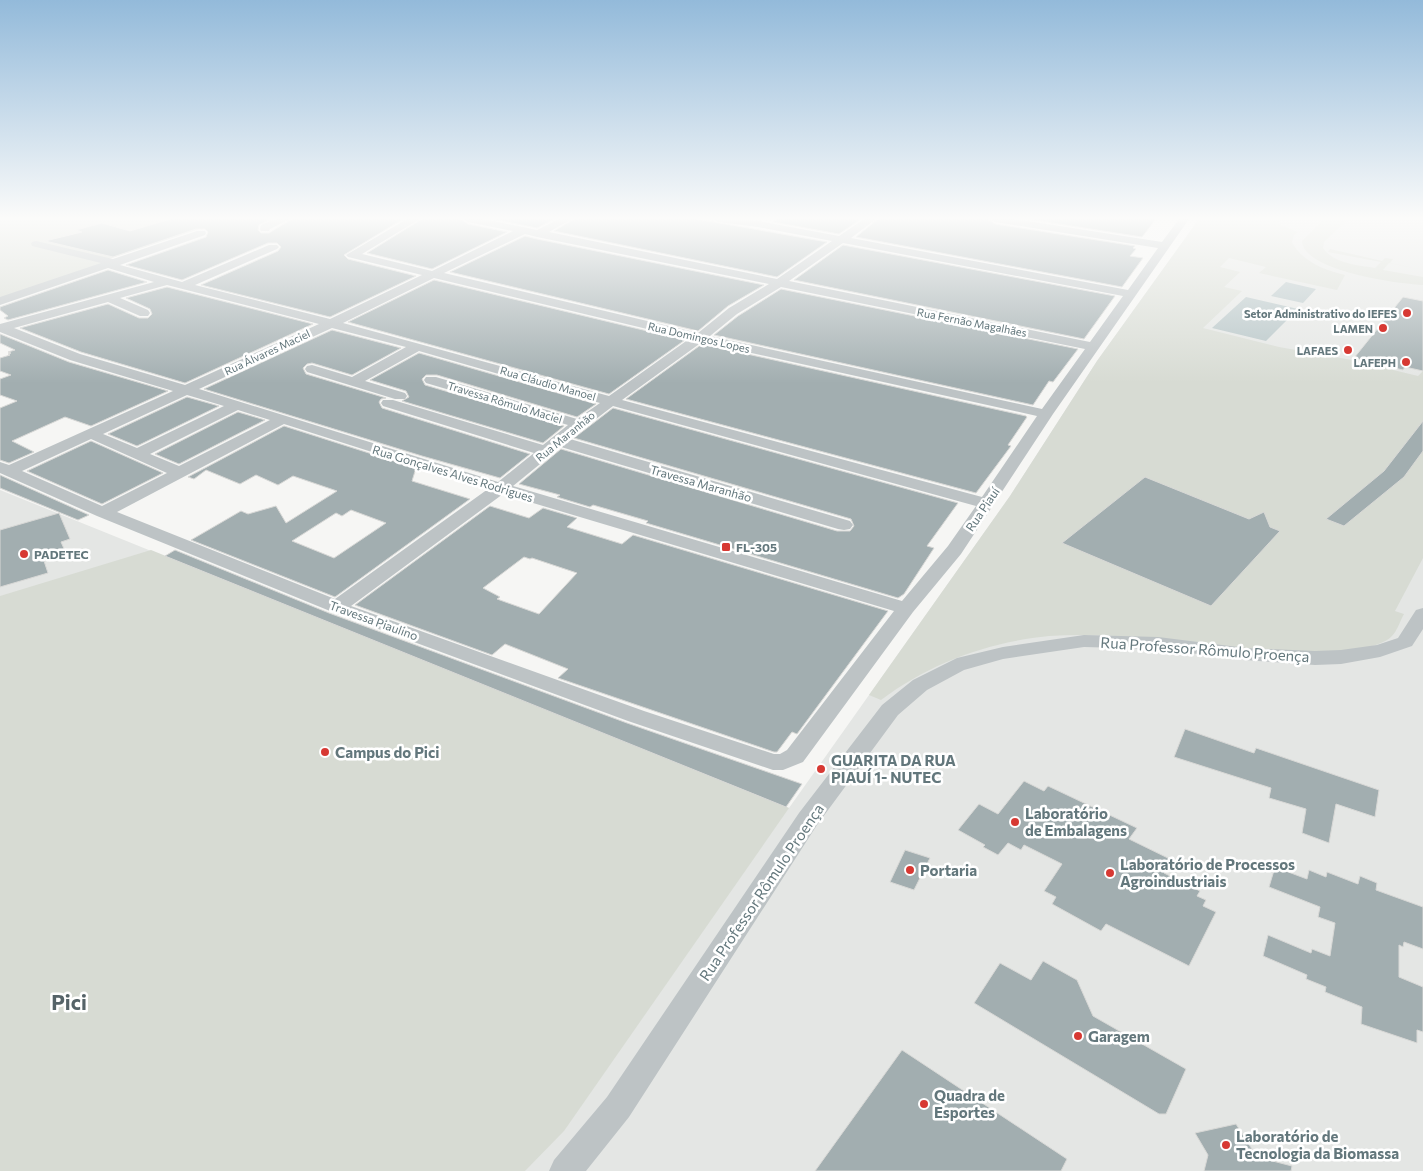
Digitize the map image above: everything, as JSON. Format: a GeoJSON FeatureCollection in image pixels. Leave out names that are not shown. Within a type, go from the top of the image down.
{"type":"FeatureCollection","features":[{"type":"Feature","properties":{"kind":"street"},"geometry":{"type":"LineString","coordinates":[[0,301],[83,274]]}},
{"type":"Feature","properties":{"kind":"street","name":"Rua Cláudio Manoel"},"geometry":{"type":"LineString","coordinates":[[141,274],[166,282],[468,359],[610,401],[986,503]]}},
{"type":"Feature","properties":{"kind":"street"},"geometry":{"type":"LineString","coordinates":[[183,286],[212,274]]}},
{"type":"Feature","properties":{"kind":"street","name":"Rua Álvares Maciel"},"geometry":{"type":"LineString","coordinates":[[5,469],[91,434],[332,323],[431,274]]}},
{"type":"Feature","properties":{"kind":"street","name":"Rua Domingos Lopes"},"geometry":{"type":"LineString","coordinates":[[431,274],[700,338],[1046,414]]}},
{"type":"Feature","properties":{"kind":"street","name":"Rua Fernão Magalhães"},"geometry":{"type":"LineString","coordinates":[[733,274],[1093,347]]}},
{"type":"Feature","properties":{"kind":"street","name":"Rua Maranhão"},"geometry":{"type":"LineString","coordinates":[[337,607],[501,488],[579,424],[700,338],[732,311],[793,274]]}},
{"type":"Feature","properties":{"kind":"street"},"geometry":{"type":"LineString","coordinates":[[1021,274],[1129,294]]}},
{"type":"Feature","properties":{"kind":"street","name":"Rua Piauí"},"geometry":{"type":"LineString","coordinates":[[754,756],[778,762],[790,760],[795,756],[906,608],[955,550],[1046,414],[1144,274]]}},
{"type":"Feature","properties":{"kind":"street"},"geometry":{"type":"LineString","coordinates":[[2,328],[166,282]]}},
{"type":"Feature","properties":{"kind":"street"},"geometry":{"type":"LineString","coordinates":[[109,298],[144,312]]}},
{"type":"Feature","properties":{"kind":"street","name":"Rua Gonçalves Alves Rodrigues"},"geometry":{"type":"LineString","coordinates":[[2,328],[76,357],[501,488],[906,608]]}},
{"type":"Feature","properties":{"kind":"street"},"geometry":{"type":"LineString","coordinates":[[354,381],[417,347]]}},
{"type":"Feature","properties":{"kind":"street","name":"Travessa Maranhão"},"geometry":{"type":"LineString","coordinates":[[312,368],[354,381],[394,400],[552,446],[844,525]]}},
{"type":"Feature","properties":{"kind":"street","name":"Travessa Rômulo Maciel"},"geometry":{"type":"LineString","coordinates":[[432,380],[579,424]]}},
{"type":"Feature","properties":{"kind":"street"},"geometry":{"type":"LineString","coordinates":[[138,454],[236,405]]}},
{"type":"Feature","properties":{"kind":"street"},"geometry":{"type":"LineString","coordinates":[[103,512],[282,419]]}},
{"type":"Feature","properties":{"kind":"street"},"geometry":{"type":"LineString","coordinates":[[91,434],[179,472]]}},
{"type":"Feature","properties":{"kind":"street","name":"Travessa Piaulino"},"geometry":{"type":"LineString","coordinates":[[5,469],[103,512],[337,607],[636,716],[754,756]]}},
{"type":"Feature","properties":{"kind":"street","name":"Rua Professor Rômulo Proença"},"geometry":{"type":"LineString","coordinates":[[565,1171],[618,1107],[808,819],[890,710],[920,685],[957,665],[1003,653],[1084,641],[1158,644],[1315,658],[1341,657],[1380,651],[1405,642],[1423,614]]}},
{"type":"Feature","properties":{"kind":"shaded area"},"geometry":{"type":"Polygon","coordinates":[[[0,274],[76,274],[0,298],[0,274]]]}},
{"type":"Feature","properties":{"kind":"shaded area","name":"Campus do Pici"},"geometry":{"type":"Polygon","coordinates":[[[1160,274],[1423,274],[1423,1171],[0,1171],[0,490],[789,808],[1010,496],[1097,361],[1160,274]]]}},
{"type":"Feature","properties":{"kind":"shaded area"},"geometry":{"type":"Polygon","coordinates":[[[1160,274],[1238,274],[1224,287],[1242,291],[1203,328],[1279,347],[1352,360],[1418,376],[1423,371],[1423,558],[1395,611],[1404,614],[1395,632],[1391,637],[1372,646],[1343,650],[1307,651],[1268,650],[1122,636],[1049,636],[1004,643],[960,656],[919,675],[881,700],[869,695],[1010,496],[1097,361],[1160,274]]]}},
{"type":"Feature","properties":{"kind":"shaded area"},"geometry":{"type":"Polygon","coordinates":[[[1262,274],[1345,275],[1337,290],[1262,274]]]}},
{"type":"Feature","properties":{"kind":"shaded area"},"geometry":{"type":"Polygon","coordinates":[[[1354,274],[1404,274],[1423,277],[1423,285],[1374,279],[1354,274]]]}},
{"type":"Feature","properties":{"kind":"shaded area"},"geometry":{"type":"Polygon","coordinates":[[[1286,282],[1316,289],[1303,303],[1271,296],[1286,282]]]}},
{"type":"Feature","properties":{"kind":"shaded area"},"geometry":{"type":"Polygon","coordinates":[[[1246,297],[1298,309],[1266,341],[1212,328],[1246,297]]]}},
{"type":"Feature","properties":{"kind":"shaded area"},"geometry":{"type":"Polygon","coordinates":[[[151,550],[789,808],[564,1131],[525,1171],[0,1171],[0,596],[151,550]]]}},
{"type":"Feature","properties":{"kind":"building"},"geometry":{"type":"Polygon","coordinates":[[[97,274],[120,274],[147,282],[8,320],[4,318],[8,316],[0,310],[0,307],[97,274]]]}},
{"type":"Feature","properties":{"kind":"building"},"geometry":{"type":"Polygon","coordinates":[[[158,274],[197,274],[182,280],[158,274]]]}},
{"type":"Feature","properties":{"kind":"building"},"geometry":{"type":"Polygon","coordinates":[[[227,274],[407,274],[416,276],[330,317],[201,285],[227,274]]]}},
{"type":"Feature","properties":{"kind":"building"},"geometry":{"type":"Polygon","coordinates":[[[457,274],[708,274],[764,285],[728,306],[698,331],[457,274]]]}},
{"type":"Feature","properties":{"kind":"building"},"geometry":{"type":"Polygon","coordinates":[[[761,274],[782,274],[777,277],[761,274]]]}},
{"type":"Feature","properties":{"kind":"building"},"geometry":{"type":"Polygon","coordinates":[[[803,274],[996,274],[1115,296],[1084,339],[794,280],[803,274]]]}},
{"type":"Feature","properties":{"kind":"building"},"geometry":{"type":"Polygon","coordinates":[[[1051,274],[1132,274],[1122,287],[1051,274]]]}},
{"type":"Feature","properties":{"kind":"building"},"geometry":{"type":"Polygon","coordinates":[[[434,280],[685,340],[609,394],[348,322],[434,280]]]}},
{"type":"Feature","properties":{"kind":"building"},"geometry":{"type":"Polygon","coordinates":[[[167,287],[313,324],[185,383],[81,352],[20,328],[108,304],[139,318],[148,318],[152,314],[150,309],[126,298],[167,287]]]}},
{"type":"Feature","properties":{"kind":"building"},"geometry":{"type":"Polygon","coordinates":[[[781,289],[1078,349],[1053,382],[1049,381],[1033,405],[714,335],[738,316],[781,289]]]}},
{"type":"Feature","properties":{"kind":"building"},"geometry":{"type":"Polygon","coordinates":[[[1403,297],[1423,301],[1423,371],[1405,367],[1403,370],[1354,358],[1403,297]]]}},
{"type":"Feature","properties":{"kind":"building"},"geometry":{"type":"Polygon","coordinates":[[[332,330],[401,348],[352,375],[312,363],[307,364],[303,368],[306,374],[386,398],[381,399],[379,402],[382,408],[530,454],[500,478],[204,389],[332,330]]]}},
{"type":"Feature","properties":{"kind":"building"},"geometry":{"type":"Polygon","coordinates":[[[0,334],[69,362],[168,391],[91,426],[65,417],[12,441],[34,452],[9,463],[0,460],[0,408],[17,401],[0,395],[0,379],[11,375],[0,371],[0,358],[10,355],[8,354],[11,353],[8,352],[15,350],[0,343],[0,334]]]}},
{"type":"Feature","properties":{"kind":"building"},"geometry":{"type":"Polygon","coordinates":[[[702,344],[1027,417],[1008,445],[1011,446],[976,493],[626,399],[702,344]]]}},
{"type":"Feature","properties":{"kind":"building"},"geometry":{"type":"Polygon","coordinates":[[[419,353],[596,404],[577,417],[437,375],[426,375],[422,379],[425,385],[564,426],[543,443],[402,401],[409,397],[406,391],[370,380],[419,353]]]}},
{"type":"Feature","properties":{"kind":"building"},"geometry":{"type":"Polygon","coordinates":[[[187,397],[219,406],[137,446],[108,434],[187,397]]]}},
{"type":"Feature","properties":{"kind":"building"},"geometry":{"type":"Polygon","coordinates":[[[613,408],[958,503],[927,546],[934,548],[904,594],[898,598],[646,523],[648,521],[593,505],[590,507],[557,497],[560,495],[519,484],[561,449],[837,531],[850,531],[854,526],[851,519],[574,438],[613,408]]]}},
{"type":"Feature","properties":{"kind":"building"},"geometry":{"type":"Polygon","coordinates":[[[238,412],[265,420],[179,464],[155,454],[238,412]]]}},
{"type":"Feature","properties":{"kind":"building"},"geometry":{"type":"Polygon","coordinates":[[[1423,421],[1423,451],[1404,477],[1344,526],[1326,519],[1384,471],[1423,421]]]}},
{"type":"Feature","properties":{"kind":"building"},"geometry":{"type":"Polygon","coordinates":[[[284,426],[416,468],[412,481],[470,499],[335,597],[191,540],[241,511],[248,514],[276,506],[286,523],[337,491],[293,476],[278,485],[256,475],[240,484],[206,470],[194,479],[188,477],[284,426]],[[351,510],[342,516],[336,513],[292,541],[334,558],[386,523],[351,510]]]}},
{"type":"Feature","properties":{"kind":"building"},"geometry":{"type":"Polygon","coordinates":[[[91,441],[163,473],[102,504],[27,471],[91,441]]]}},
{"type":"Feature","properties":{"kind":"building"},"geometry":{"type":"Polygon","coordinates":[[[0,475],[89,515],[78,520],[0,488],[0,475]]]}},
{"type":"Feature","properties":{"kind":"building"},"geometry":{"type":"Polygon","coordinates":[[[1145,477],[1249,519],[1264,512],[1270,527],[1280,531],[1211,606],[1062,543],[1145,477]]]}},
{"type":"Feature","properties":{"kind":"building"},"geometry":{"type":"Polygon","coordinates":[[[490,506],[529,518],[543,508],[577,518],[567,527],[622,544],[633,535],[888,611],[797,734],[792,732],[777,752],[774,752],[558,678],[568,669],[505,644],[492,655],[355,605],[490,506]],[[524,557],[483,588],[500,597],[497,599],[539,614],[577,573],[532,558],[524,557]]]}},
{"type":"Feature","properties":{"kind":"building","name":"PADETEC"},"geometry":{"type":"Polygon","coordinates":[[[59,513],[70,539],[61,542],[65,551],[43,558],[48,573],[0,587],[0,530],[59,513]]]}},
{"type":"Feature","properties":{"kind":"building"},"geometry":{"type":"Polygon","coordinates":[[[175,550],[329,613],[627,723],[802,784],[786,807],[165,556],[175,550]]]}},
{"type":"Feature","properties":{"kind":"building"},"geometry":{"type":"Polygon","coordinates":[[[1185,729],[1254,753],[1256,748],[1379,790],[1375,817],[1336,804],[1329,843],[1302,833],[1306,809],[1269,798],[1271,788],[1174,757],[1185,729]]]}},
{"type":"Feature","properties":{"kind":"building"},"geometry":{"type":"Polygon","coordinates":[[[1024,781],[1044,791],[1048,786],[1137,828],[1129,839],[1172,860],[1164,873],[1200,891],[1197,896],[1206,900],[1203,906],[1216,912],[1189,966],[1106,924],[1101,931],[1052,904],[1056,897],[1044,891],[1062,864],[1024,845],[1021,850],[1008,843],[998,855],[983,847],[985,845],[958,830],[979,804],[998,814],[1024,781]]]}},
{"type":"Feature","properties":{"kind":"building","name":"Portaria"},"geometry":{"type":"Polygon","coordinates":[[[905,850],[930,858],[914,890],[890,882],[905,850]]]}},
{"type":"Feature","properties":{"kind":"building"},"geometry":{"type":"Polygon","coordinates":[[[1275,867],[1307,879],[1309,870],[1326,877],[1327,872],[1358,884],[1360,876],[1377,883],[1376,890],[1423,907],[1423,949],[1404,942],[1403,947],[1399,945],[1399,977],[1423,987],[1423,1032],[1417,1030],[1417,1043],[1361,1024],[1362,1007],[1325,992],[1326,987],[1306,979],[1307,975],[1263,956],[1268,935],[1311,953],[1312,949],[1330,956],[1335,923],[1318,917],[1320,907],[1269,887],[1275,867]]]}},
{"type":"Feature","properties":{"kind":"building","name":"Garagem"},"geometry":{"type":"Polygon","coordinates":[[[1043,961],[1077,980],[1093,1016],[1186,1069],[1166,1114],[1159,1114],[974,1003],[1000,963],[1031,980],[1043,961]]]}},
{"type":"Feature","properties":{"kind":"building","name":"Quadra de Esportes"},"geometry":{"type":"Polygon","coordinates":[[[902,1050],[1067,1159],[1061,1171],[815,1171],[902,1050]]]}},
{"type":"Feature","properties":{"kind":"building","name":"Laboratório de Tecnologia da Biomassa"},"geometry":{"type":"Polygon","coordinates":[[[1236,1124],[1257,1157],[1292,1166],[1291,1171],[1204,1171],[1208,1155],[1195,1133],[1236,1124]]]}},
{"type":"Feature","properties":{"kind":"place","name":"Setor Administrativo do IEFES"},"geometry":{"type":"Point","coordinates":[1407,313]}},
{"type":"Feature","properties":{"kind":"place","name":"LAMEN"},"geometry":{"type":"Point","coordinates":[1383,328]}},
{"type":"Feature","properties":{"kind":"place","name":"LAFAES"},"geometry":{"type":"Point","coordinates":[1348,350]}},
{"type":"Feature","properties":{"kind":"place","name":"LAFEPH"},"geometry":{"type":"Point","coordinates":[1406,362]}},
{"type":"Feature","properties":{"kind":"place","name":"FL-305"},"geometry":{"type":"Point","coordinates":[726,547]}},
{"type":"Feature","properties":{"kind":"place","name":"PADETEC"},"geometry":{"type":"Point","coordinates":[24,554]}},
{"type":"Feature","properties":{"kind":"place","name":"Campus do Pici"},"geometry":{"type":"Point","coordinates":[325,752]}},
{"type":"Feature","properties":{"kind":"place","name":"GUARITA DA RUA PIAUÍ 1- NUTEC"},"geometry":{"type":"Point","coordinates":[821,769]}},
{"type":"Feature","properties":{"kind":"place","name":"Laboratório de Embalagens"},"geometry":{"type":"Point","coordinates":[1015,822]}},
{"type":"Feature","properties":{"kind":"place","name":"Portaria"},"geometry":{"type":"Point","coordinates":[910,870]}},
{"type":"Feature","properties":{"kind":"place","name":"Laboratório de Processos Agroindustriais"},"geometry":{"type":"Point","coordinates":[1110,873]}},
{"type":"Feature","properties":{"kind":"place","name":"Garagem"},"geometry":{"type":"Point","coordinates":[1078,1036]}},
{"type":"Feature","properties":{"kind":"place","name":"Quadra de Esportes"},"geometry":{"type":"Point","coordinates":[924,1104]}},
{"type":"Feature","properties":{"kind":"place","name":"Laboratório de Tecnologia da Biomassa"},"geometry":{"type":"Point","coordinates":[1226,1145]}},
{"type":"Feature","properties":{"kind":"district","name":"Pici"},"geometry":{"type":"Point","coordinates":[69,1001]}}]}
